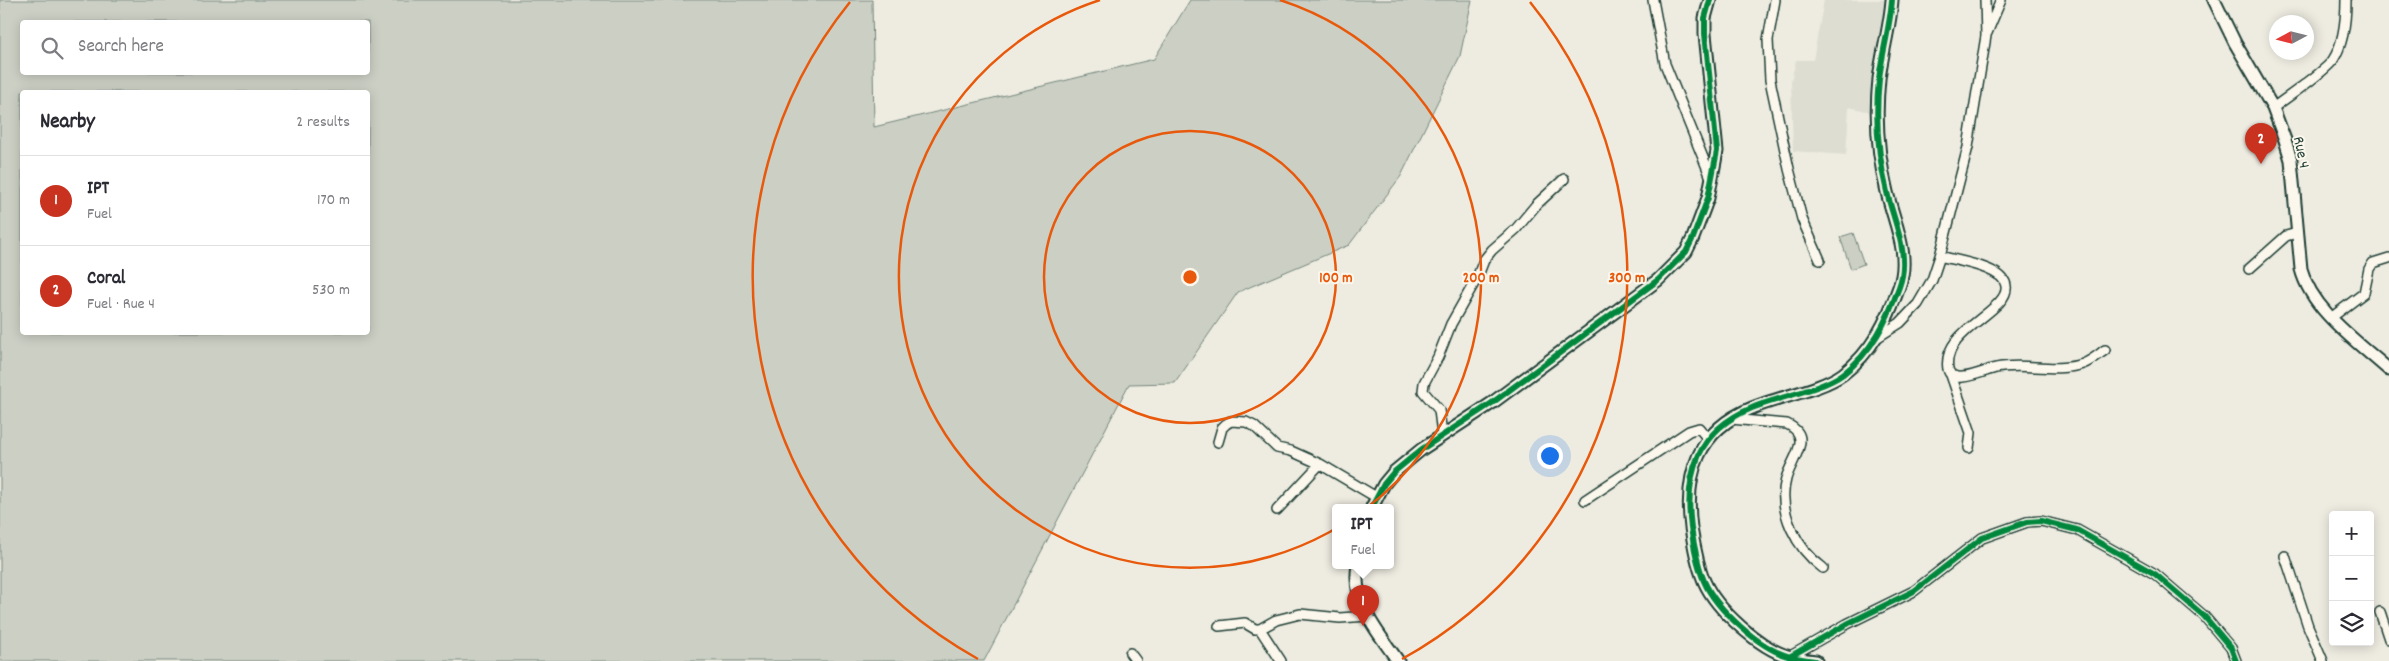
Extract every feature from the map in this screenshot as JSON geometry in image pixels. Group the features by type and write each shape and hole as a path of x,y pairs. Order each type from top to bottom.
{"street":[{"path":"1653,0 1665,64 1712,180"},
{"path":"1218,442 1222,428 1226,424 1231,421 1246,422 1254,426 1271,444 1320,464 1374,502 1394,472 1442,435 1492,403 1664,275 1686,252 1693,238 1712,180 1717,151 1705,34 1705,18 1710,0"},
{"path":"1775,0 1768,40 1770,80 1789,170 1802,219 1820,260"},
{"path":"1878,337 1900,285 1904,266 1901,242 1884,178 1878,136 1880,79 1892,0"},
{"path":"1816,661 1789,657 1766,645 1730,618 1719,606 1705,582 1694,545 1688,499 1694,464 1708,438 1731,419 1751,408 1840,375 1856,363 1878,337 1900,323 1918,304 1932,280 1940,256 1968,147 1986,36 1985,0"},
{"path":"1986,36 2001,0"},
{"name":"Rue 4","path":"2214,0 2235,44 2281,127 2290,160 2303,277 2310,291 2332,317 2389,370"},
{"path":"2272,108 2332,62 2339,50 2345,26 2346,0"},
{"path":"1442,435 1439,410 1423,391 1424,383 1438,358 1451,324 1492,250 1516,229 1536,205 1564,179"},
{"path":"2249,269 2286,236 2298,232"},
{"path":"1940,256 1992,270 2001,276 2006,285 2005,295 1999,302 1955,342 1948,363 1949,372 1952,375 1971,433 1969,448"},
{"path":"2332,317 2364,293 2369,269 2373,262 2389,258"},
{"path":"1952,375 1963,377 2003,367 2044,368 2074,365 2096,358 2105,350"},
{"path":"1731,419 1782,423 1796,430 1800,441 1786,480 1786,507 1798,544 1812,560 1823,568"},
{"path":"1585,500 1689,431 1699,428 1708,438"},
{"path":"1277,510 1320,464"},
{"path":"1789,657 1810,643 1914,591 1982,538 2026,522 2041,521 2078,530 2155,574 2204,616 2231,648 2236,661"},
{"path":"2285,556 2308,626 2323,661"},
{"path":"1358,569 1358,595 1367,616 1398,661"},
{"path":"2380,612 2389,639"},
{"path":"1220,626 1245,623 1255,629 1260,629 1276,620 1300,614 1340,618 1367,616"},
{"path":"1260,629 1281,661"}],"shaded area":[{"path":"0,0 872,0 874,127 1154,59 1190,0 1472,0 1460,56 1401,176 1349,245 1238,292 1175,383 1129,384 984,661 0,661"},
{"path":"1824,0 1886,0 1873,65 1871,112 1849,107 1846,155 1793,151 1791,81 1796,60 1813,60"},
{"path":"1853,233 1864,264 1851,269 1840,237"}],"cycle path":[{"path":"1374,504 1384,484 1394,472 1422,449 1492,403 1658,280 1686,252 1708,198 1717,151 1705,34 1705,18 1710,0"},
{"path":"1816,661 1791,657 1766,646 1741,627 1718,604 1704,581 1698,562 1691,528 1690,489 1693,472 1699,456 1707,441 1719,428 1734,417 1752,408 1823,385 1843,374 1870,346 1884,324 1894,300 1902,275 1902,251 1884,178 1877,122 1879,79 1892,0"},
{"path":"1789,657 1847,624 1914,591 1982,538 2027,522 2041,521 2077,530 2155,574 2204,616 2231,648 2236,661"}],"place":[{"name":"Coral","path":"2261,164"},
{"name":"IPT","path":"1363,626"}]}
